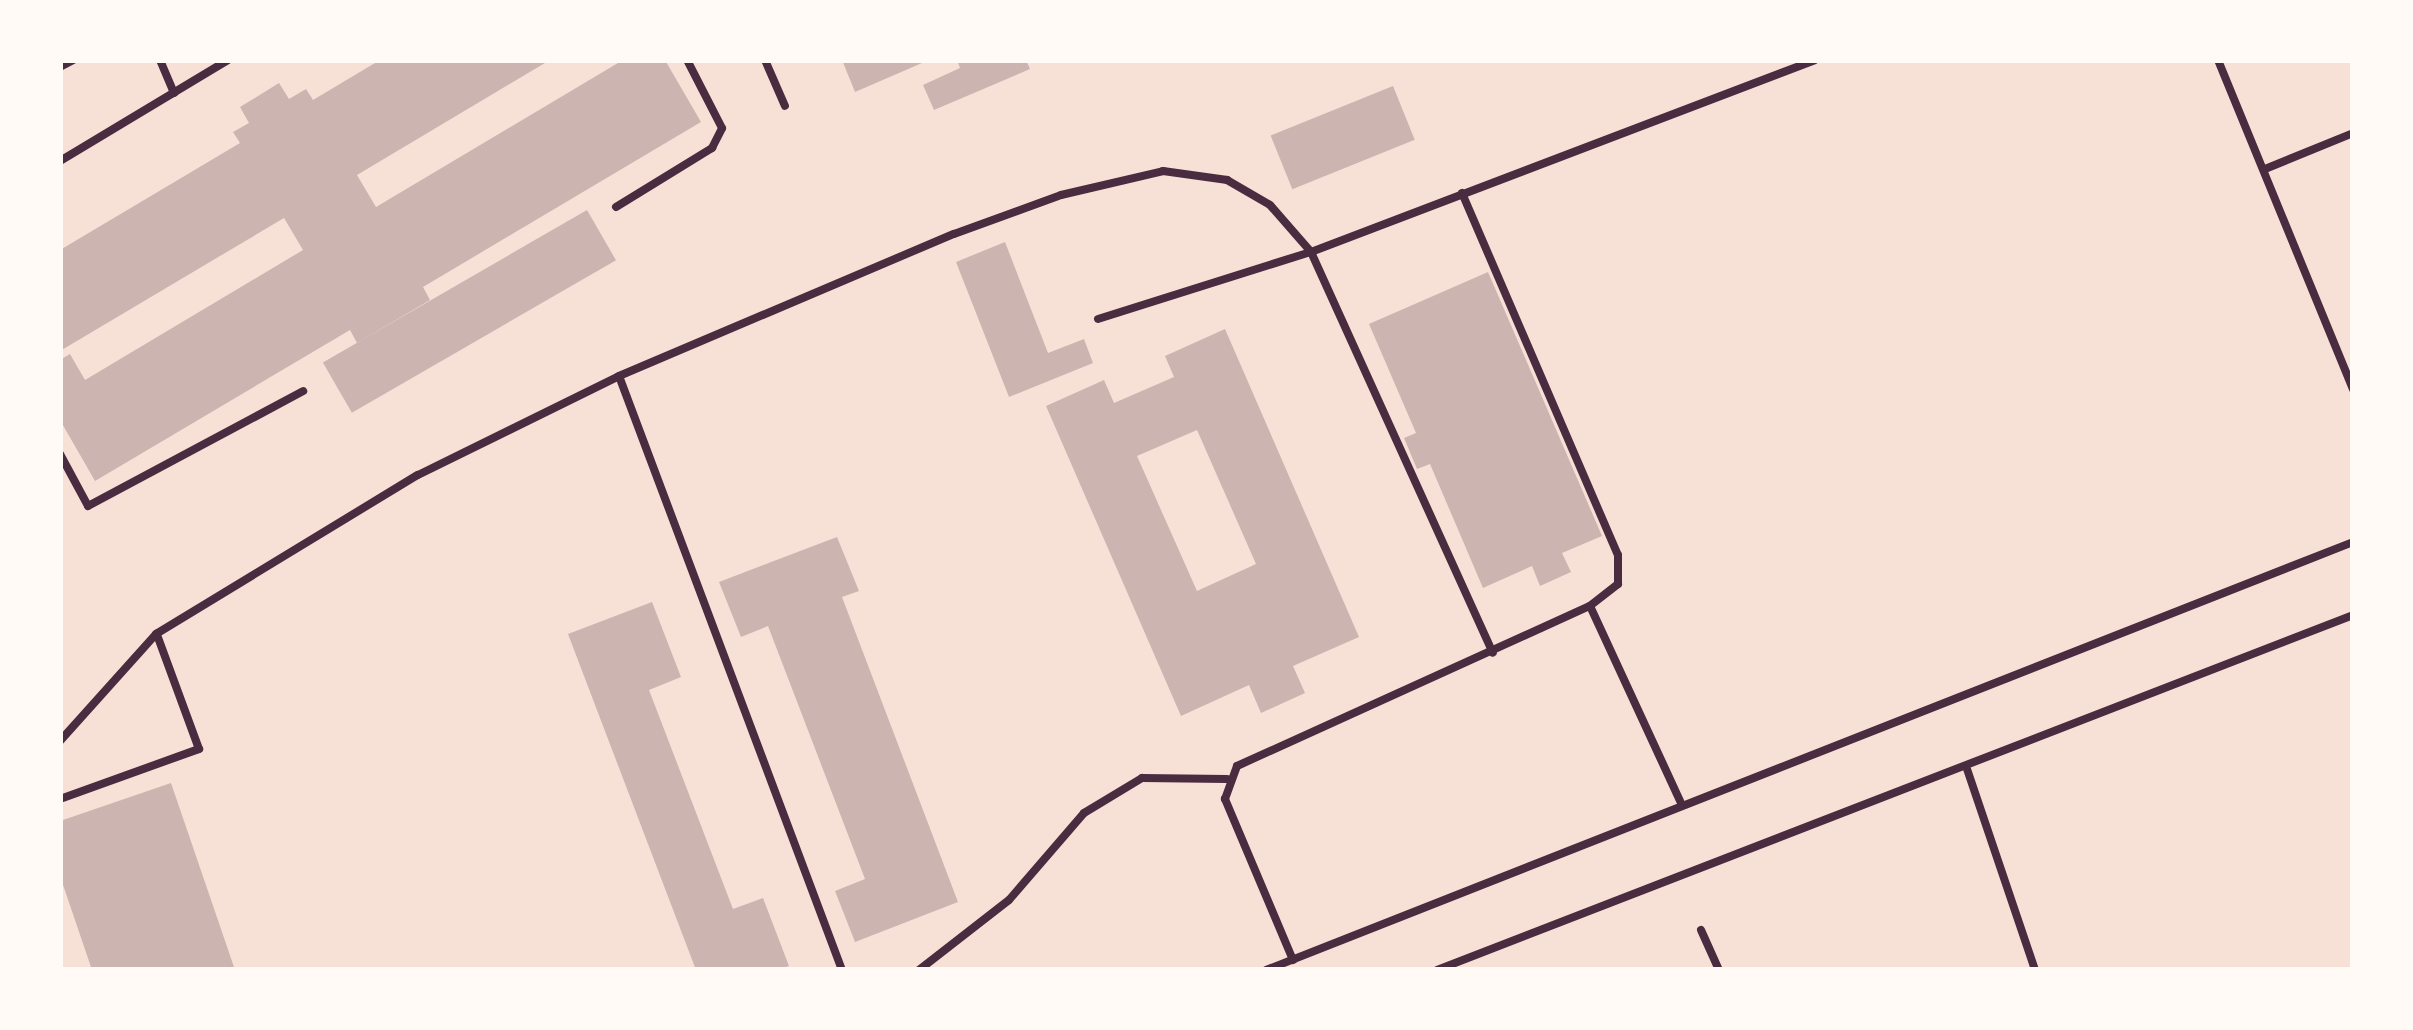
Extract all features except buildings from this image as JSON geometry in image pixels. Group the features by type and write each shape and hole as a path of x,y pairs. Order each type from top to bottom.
{"lane":[{"path":"60,68 73,60"},
{"path":"160,60 174,93"},
{"path":"60,161 228,60"},
{"path":"616,207 712,148 722,128 687,60"},
{"path":"765,60 785,106"},
{"path":"1098,320 1311,253 1815,60"},
{"path":"2218,60 2353,389"},
{"path":"2265,169 2353,133"},
{"path":"60,741 156,634 418,475 619,376 954,234 1061,195 1162,171 1227,180 1270,205 1311,253 1493,653"},
{"path":"1293,960 1225,799 1227,778 1237,766 1493,653 1590,605 1618,584 1618,555 1462,193"},
{"path":"619,376 842,970"},
{"path":"60,454 88,506 303,391"},
{"path":"1266,970 2353,542"},
{"path":"1590,605 1682,805"},
{"path":"1437,970 1967,769 2353,615"},
{"path":"60,800 199,749 156,634"},
{"path":"1967,769 2036,970"},
{"path":"919,970 1009,900 1084,813 1142,778 1227,778"},
{"path":"1701,930 1719,970"},
{"path":"1479,955 1484,970"}]}
